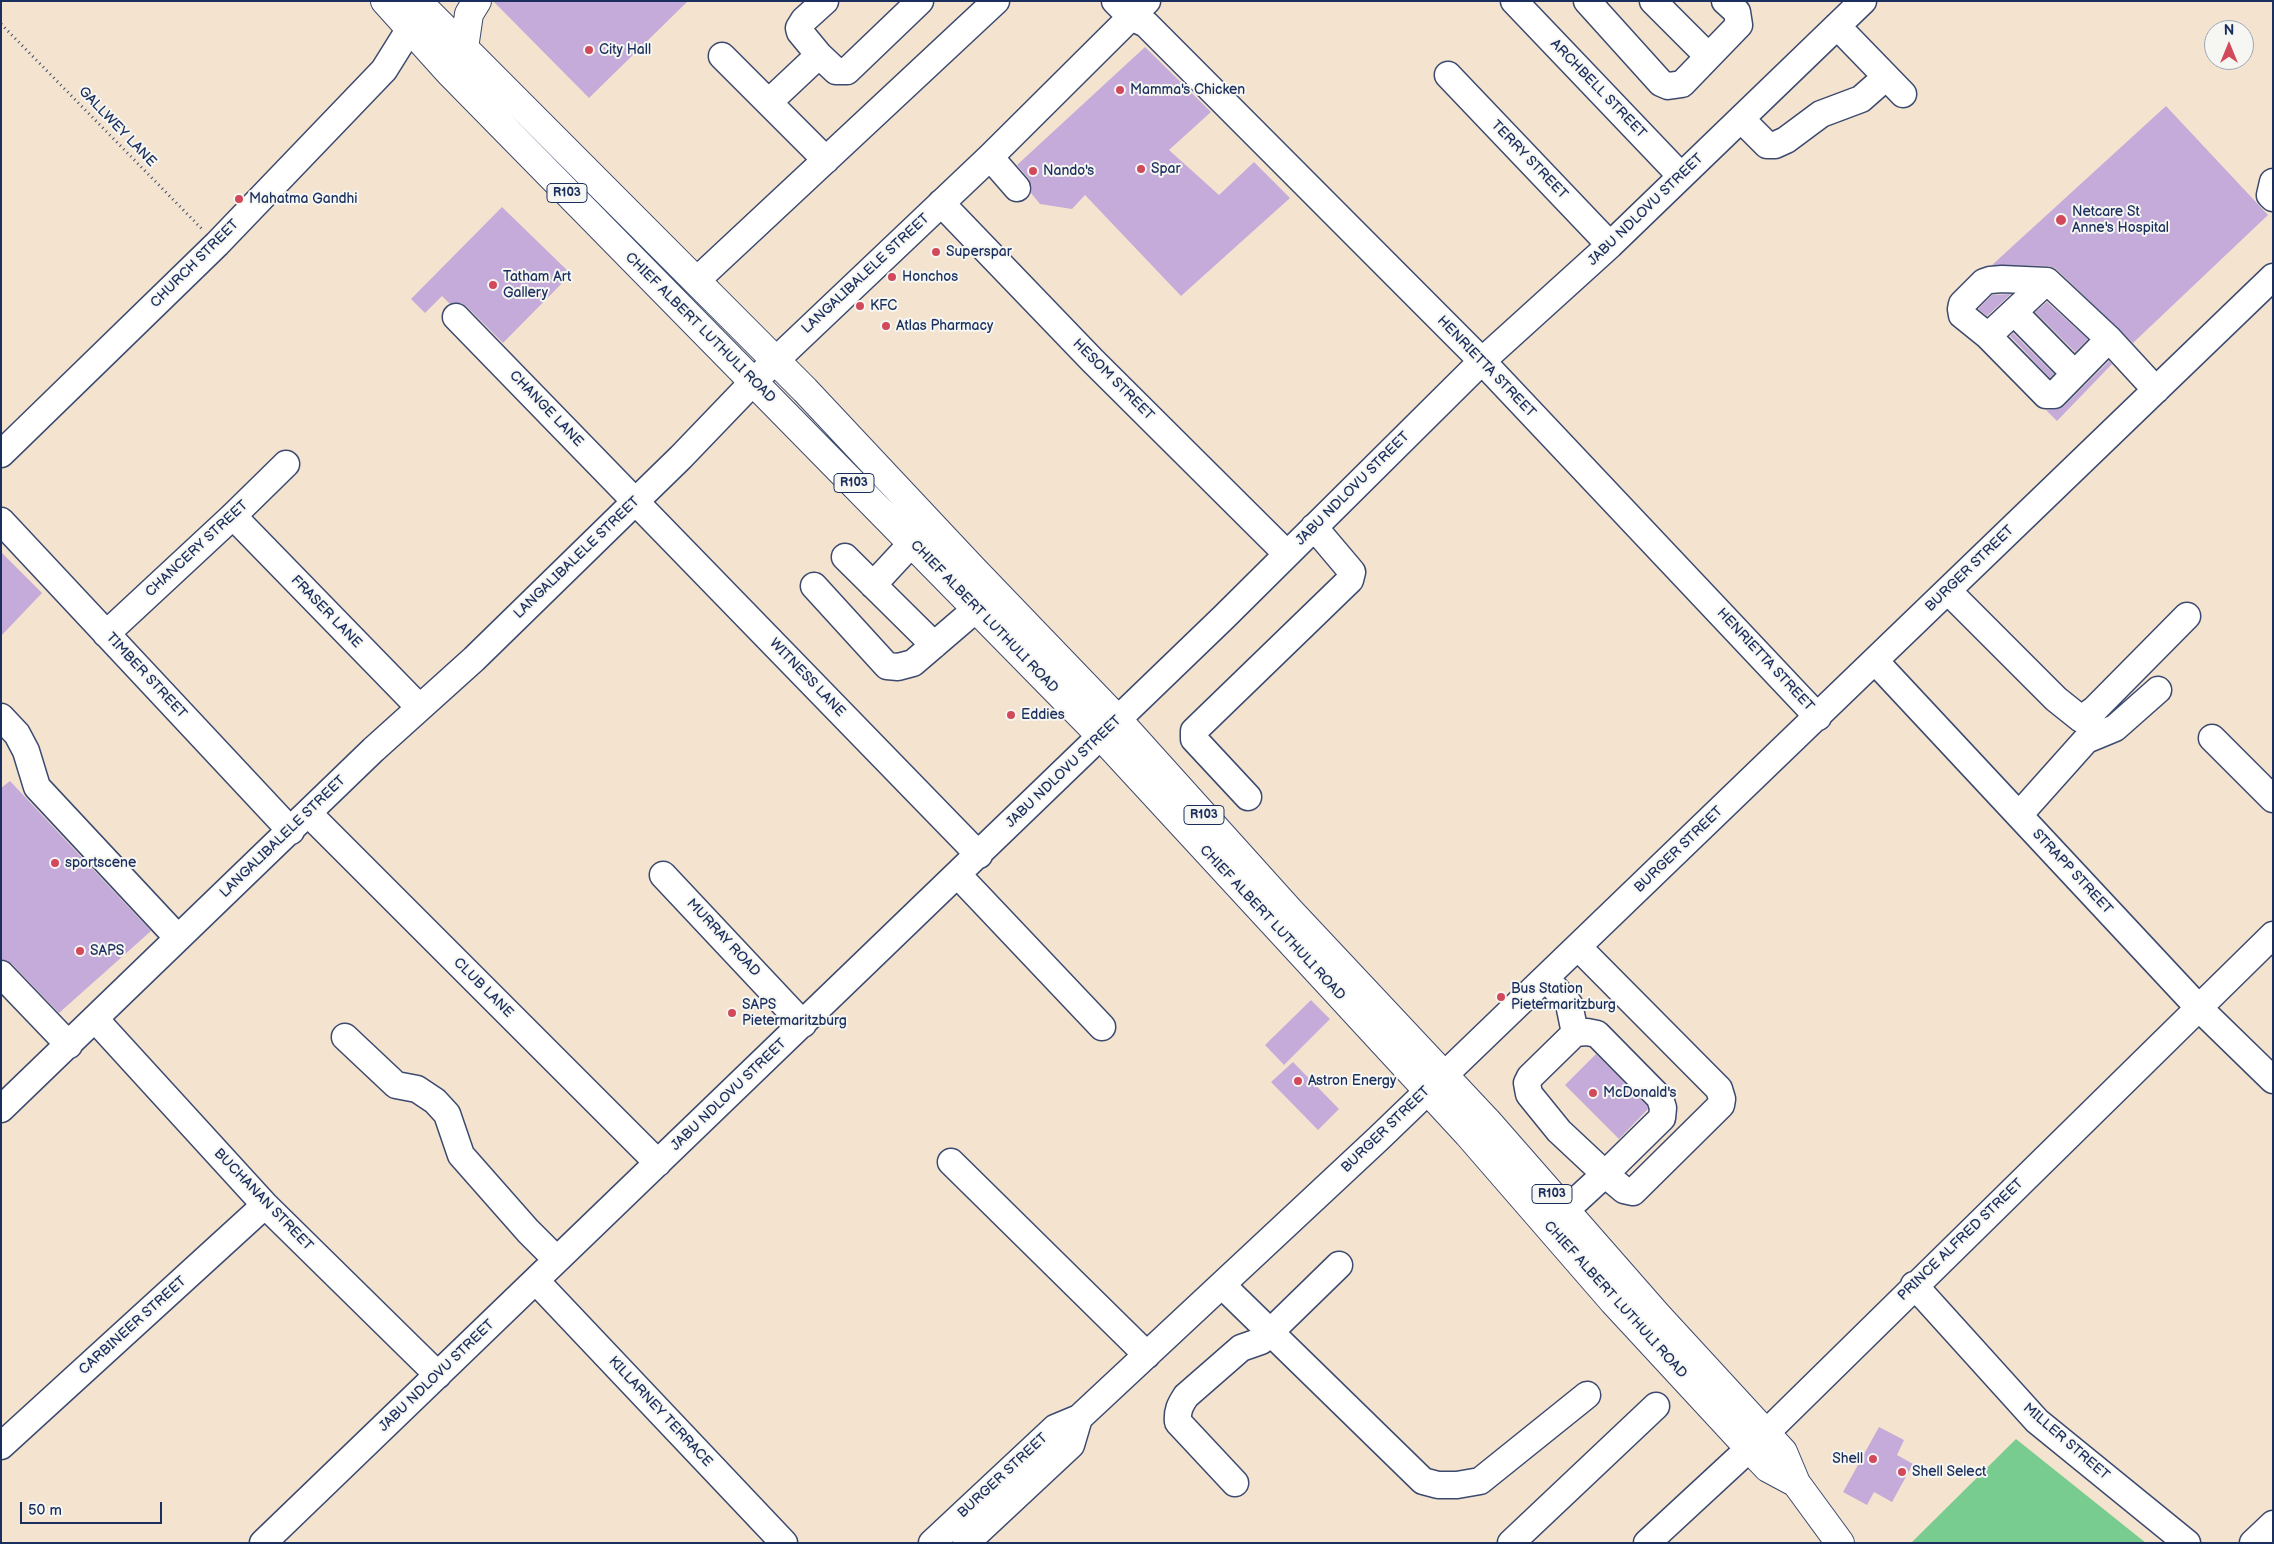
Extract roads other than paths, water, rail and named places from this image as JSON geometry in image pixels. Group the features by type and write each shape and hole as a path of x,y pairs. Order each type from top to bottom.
{"main road":[{"name":"CHIEF ALBERT LUTHULI ROAD","path":"385,1 422,11 464,48 776,360 972,568 1110,728 1296,917 1436,1083 1566,1210 1657,1315 1758,1440"},
{"path":"464,48 469,14 477,1"},
{"name":"CHIEF ALBERT LUTHULI ROAD","path":"422,11 429,50 726,356 754,381 976,609 1110,728"},
{"name":"CHIEF ALBERT LUTHULI ROAD","path":"1436,1083 1468,1134 1613,1300 1758,1440 1783,1452 1796,1483 1840,1543"}],"street":[{"path":"825,1 804,20 799,28 818,55 836,71 846,71 920,1"},
{"path":"696,281 996,1"},
{"name":"ARCHBELL STREET","path":"1514,1 1681,176"},
{"path":"1587,1 1662,83 1668,86 1682,84 1739,25 1737,12 1725,1"},
{"path":"1653,1 1708,56"},
{"name":"JABU NDLOVU STREET","path":"263,1543 1110,728 1482,361 1610,245 1863,1"},
{"name":"LANGALIBALELE STREET","path":"1,1109 419,707 474,659 636,501 754,381 990,157 1136,8"},
{"name":"HENRIETTA STREET","path":"1136,8 1482,361 1818,717"},
{"name":"CHURCH STREET","path":"1,454 216,244 384,70 422,11"},
{"path":"1741,119 1767,145 1775,145 1786,140 1821,114 1895,86 1838,26"},
{"name":"CHURCH STREET","path":"384,70 429,50"},
{"path":"769,102 818,55"},
{"path":"722,56 826,160"},
{"name":"TERRY STREET","path":"1448,75 1610,245"},
{"path":"990,157 1017,188"},
{"path":"2273,182 2270,194 2273,198"},
{"name":"HESOM STREET","path":"941,203 1092,360 1287,554"},
{"name":"BURGER STREET","path":"932,1543 1055,1428 1079,1418 1436,1083 2273,277"},
{"path":"2109,338 2054,395 2046,395 1988,336 1962,315 1960,309 1962,304 1984,282 1990,280 2047,281 2109,338 2156,390"},
{"path":"1988,336 2047,281"},
{"path":"2014,312 2074,373"},
{"name":"CHANGE LANE","path":"456,317 636,501"},
{"name":"CHANCERY STREET","path":"106,634 286,464"},
{"name":"WITNESS LANE","path":"636,501 979,855"},
{"name":"FRASER LANE","path":"233,516 419,707"},
{"name":"TIMBER STREET","path":"1,521 106,634 300,822"},
{"path":"1248,798 1194,739 1194,731 1350,580 1352,572 1314,527"},
{"path":"873,585 912,543"},
{"path":"845,557 934,645"},
{"path":"814,586 887,666 898,668 913,663 976,609"},
{"path":"1948,591 2042,685 2089,726 2116,728 2158,690"},
{"path":"2019,815 2086,740 2095,709 2187,616"},
{"name":"STRAPP STREET","path":"1875,661 2198,1006 2273,1080"},
{"path":"1,717 17,734 26,751 38,787 178,938"},
{"path":"2212,738 2273,799"},
{"name":"CLUB LANE","path":"300,822 658,1163"},
{"name":"MURRAY ROAD","path":"662,875 803,1024"},
{"path":"958,875 1102,1028"},
{"name":"PRINCE ALFRED STREET","path":"1647,1543 1758,1440 2198,1006 2273,935"},
{"path":"1566,1210 1605,1174 1662,1118 1660,1098 1598,1034 1575,1032 1530,1077 1527,1088 1529,1094 1559,1131 1605,1174 1624,1190 1634,1192 1721,1106 1722,1098 1719,1089 1578,947"},
{"path":"1,974 69,1045"},
{"path":"1546,978 1569,1004 1575,1032"},
{"name":"BUCHANAN STREET","path":"95,1019 265,1205 438,1375"},
{"path":"345,1037 396,1086 418,1089 435,1101 447,1114 461,1155 528,1231 556,1259"},
{"path":"951,1162 1147,1355"},
{"name":"CARBINEER STREET","path":"1,1446 265,1205"},
{"path":"1235,1483 1178,1422 1177,1413 1186,1396 1241,1348 1261,1341 1339,1265"},
{"name":"KILLARNEY TERRACE","path":"536,1281 784,1543"},
{"path":"1222,1285 1422,1481 1438,1484 1480,1481 1587,1395"},
{"name":"MILLER STREET","path":"1914,1285 2037,1421 2188,1543"},
{"path":"1511,1543 1656,1406"},
{"name":"BURGER STREET","path":"966,1543 1071,1444 1079,1418"},
{"path":"2253,1543 2273,1524"}],"place":[{"name":"City Hall","path":"589,50"},
{"name":"Mamma's Chicken","path":"1120,90"},
{"name":"Spar","path":"1141,169"},
{"name":"Nando's","path":"1033,171"},
{"name":"Mahatma Gandhi","path":"239,199"},
{"name":"Netcare St Anne's Hospital","path":"2061,220"},
{"name":"Superspar","path":"936,252"},
{"name":"Honchos","path":"892,277"},
{"name":"Tatham Art Gallery","path":"493,285"},
{"name":"KFC","path":"860,306"},
{"name":"Atlas Pharmacy","path":"886,326"},
{"name":"Eddies","path":"1011,715"},
{"name":"sportscene","path":"55,863"},
{"name":"SAPS","path":"80,951"},
{"name":"Bus Station Pietermaritzburg","path":"1501,997"},
{"name":"SAPS Pietermaritzburg","path":"732,1013"},
{"name":"Astron Energy","path":"1298,1081"},
{"name":"McDonald's","path":"1593,1093"},
{"name":"Shell","path":"1873,1459"},
{"name":"Shell Select","path":"1902,1472"}]}
